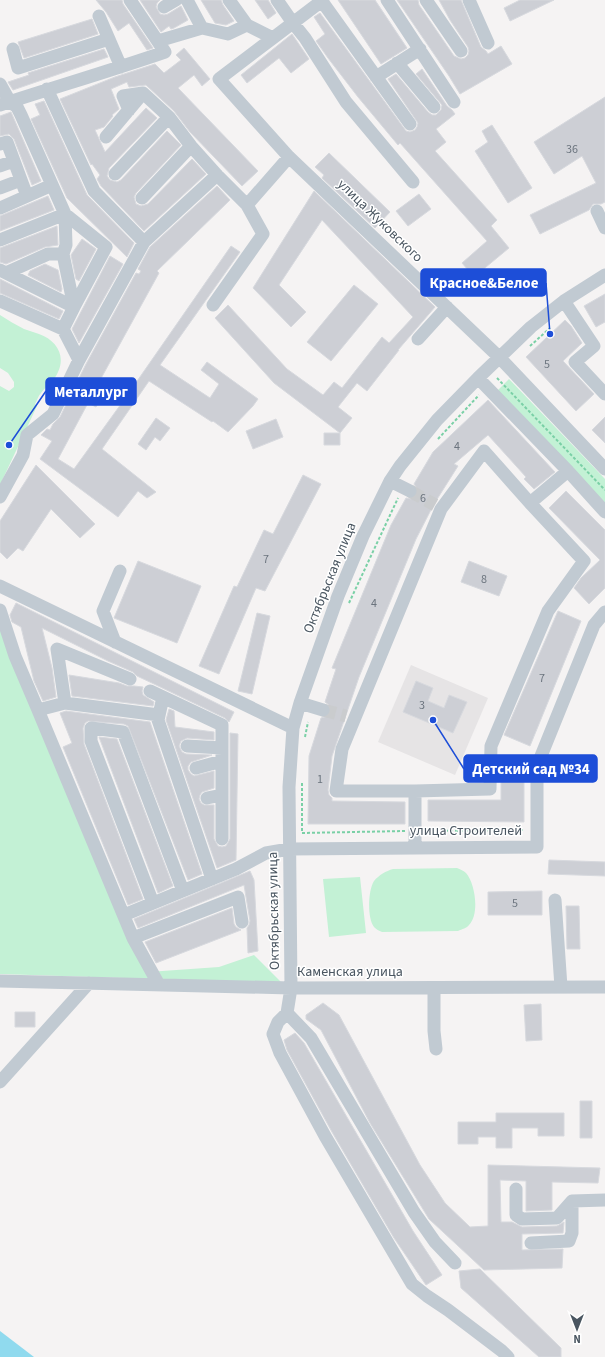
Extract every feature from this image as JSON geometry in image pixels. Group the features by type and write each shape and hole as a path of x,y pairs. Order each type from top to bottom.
{"street":[{"path":"5,103 165,52 130,0"},
{"path":"164,7 176,0"},
{"path":"187,0 202,28"},
{"path":"229,0 246,25 274,38 322,0 410,124"},
{"path":"277,0 305,38 346,102 413,182"},
{"path":"387,0 454,102"},
{"path":"426,0 461,51"},
{"path":"469,0 488,43"},
{"path":"99,16 121,67"},
{"path":"158,41 202,28 228,34 246,25"},
{"name":"улица Жуковского","path":"274,38 219,79 290,157 499,357 605,468"},
{"path":"13,49 18,68 109,39"},
{"path":"376,77 420,49"},
{"path":"397,63 434,107"},
{"path":"0,84 5,103"},
{"path":"47,89 94,191 144,242"},
{"path":"106,137 143,93 169,117 191,146 247,205 263,234 213,305"},
{"path":"5,103 17,107 65,214 66,245 63,254 74,307"},
{"path":"115,174 169,117"},
{"path":"0,144 7,142 28,196"},
{"path":"142,198 191,146"},
{"path":"247,205 290,157"},
{"path":"0,166 14,161"},
{"path":"0,497 23,455 27,435 53,414 79,360 144,242 217,175"},
{"path":"0,188 21,180"},
{"path":"0,208 52,185"},
{"path":"597,211 605,228"},
{"path":"0,240 65,214"},
{"path":"63,330 106,247 65,214"},
{"path":"3,272 48,254 63,254"},
{"path":"3,272 74,307"},
{"name":"Октябрьская улица","path":"287,1014 291,988 289,786 293,728 300,703 338,596 363,536 390,481 400,466 437,420 531,327 564,301 605,275"},
{"path":"0,301 63,330 79,360"},
{"path":"564,301 594,346 575,362 605,394"},
{"path":"418,339 447,307"},
{"path":"478,378 568,471 605,512"},
{"path":"484,451 530,503 584,561 548,611 491,746 490,789 336,791 342,749 350,718 438,507 484,451"},
{"path":"530,503 568,471"},
{"path":"390,481 410,491"},
{"path":"115,642 103,611 120,571"},
{"path":"0,586 293,728"},
{"path":"0,610 15,656 133,938 159,985"},
{"name":"улица Строителей","path":"124,915 236,869 266,853 289,849 537,847 537,766 594,625 605,612"},
{"path":"65,703 56,649 130,679"},
{"path":"150,691 222,725 222,839"},
{"path":"163,697 158,720 212,879"},
{"path":"38,710 65,703 159,716"},
{"path":"300,703 323,710"},
{"path":"153,903 91,741 91,728 123,732 183,891"},
{"path":"187,746 222,748"},
{"path":"196,768 222,761"},
{"path":"415,848 416,791"},
{"path":"207,798 222,795"},
{"path":"133,938 238,897 242,922"},
{"path":"555,900 561,987"},
{"name":"Каменская улица","path":"0,981 291,988 605,987"},
{"path":"0,1082 89,983"},
{"path":"434,988 434,1031 436,1049"},
{"path":"456,1263 435,1242 414,1212 311,1038 287,1014 278,1022 273,1034 280,1052 325,1136 412,1284 508,1357"},
{"path":"516,1189 516,1215 522,1219 557,1218 572,1200"},
{"path":"572,1200 605,1200"},
{"path":"531,1243 569,1242 572,1233 572,1200"}],"path":[{"path":"526,349 554,325"},
{"path":"497,378 605,490"}],"shaded area":[{"path":"411,665 488,698 455,775 378,742"}],"green space":[{"path":"0,315 24,329 39,334 50,340 58,349 61,360 57,375 38,397 35,404 37,406 0,485 0,386 9,391 14,387 14,382 8,373 0,368"},
{"path":"509,379 605,479 605,503 497,391"},
{"path":"0,622 148,972 219,967 254,955 282,983 0,974"},
{"path":"457,868 466,873 474,891 474,914 467,927 458,931 382,932 374,927 369,911 370,891 374,881 380,875 393,869"},
{"path":"360,877 366,933 329,937 323,879"}],"water":[{"path":"0,1331 34,1357 0,1357"}],"building":[{"path":"96,0 122,0 123,4 153,48 147,50 129,23 118,31 106,12"},
{"path":"140,0 160,0 156,7 160,14 164,15 181,6 188,20 171,29 169,26 161,32"},
{"path":"201,0 221,0 234,21 226,25 215,23"},
{"path":"255,0 268,0 276,13 268,19"},
{"path":"338,0 375,0 407,48 381,64"},
{"path":"397,0 418,0 419,5 454,56 461,59 468,55 468,47 439,0 461,0 481,47 488,54 501,46 512,64 460,94"},
{"path":"520,0 554,0 510,21 504,8"},
{"path":"320,13 406,131 410,132 415,130 418,123 388,79 396,74 428,112 432,115 436,115 441,110 442,105 416,74 422,69 447,106 455,114 436,129 446,142 435,151 497,220 491,226 509,248 474,277 462,263 487,241 400,143 398,145 328,58 316,41 325,34 314,17"},
{"path":"92,19 98,34 24,58 18,42"},
{"path":"292,34 309,59 291,73 279,58 247,83 241,75"},
{"path":"184,48 210,79 202,86 194,75 178,88 258,171 242,186 190,132 174,111 146,85 129,87 127,82 111,89 119,109 112,115 113,116 104,127 95,130 105,152 146,108 157,118 109,168 107,176 110,180 117,182 121,180 167,131 181,145 136,193 134,197 136,204 141,206 148,204 192,159 206,174 144,231 101,186 97,179 100,175 92,164 91,165 60,99 115,77 155,64 164,73 181,60 176,55"},
{"path":"104,49 108,57 13,90 8,82 29,75 28,73"},
{"path":"605,97 605,202 601,204 593,204 589,210 540,234 530,215 596,183 582,156 554,174 534,142"},
{"path":"44,101 87,195 134,243 127,257 67,198 31,119 40,115 35,104"},
{"path":"11,112 41,181 32,185 14,139 9,134 0,136 0,116"},
{"path":"492,125 532,188 508,203 475,151 488,142 482,131"},
{"path":"329,153 390,212 375,228 322,178 324,175 315,167"},
{"path":"217,186 230,200 157,271 159,273 99,382 126,397 231,246 240,252 160,365 210,398 219,384 201,370 207,362 258,399 228,432 149,381 102,449 156,492 147,498 138,491 118,517 40,459 52,441 41,435 47,429 50,430 53,424 60,417 86,364 136,273 139,274 141,271 138,269 150,247","holes":["103,394 121,404 74,469 58,459 88,403 96,407"]},
{"path":"314,191 435,307 398,350 367,391 357,383 338,407 352,418 340,433 274,383 215,318 228,305 287,369 323,395 334,382 342,388 382,337 389,343 413,317 322,220 279,285 306,312 291,327 253,288"},
{"path":"419,194 431,209 408,226 396,211"},
{"path":"48,196 54,210 0,231 0,216"},
{"path":"57,226 58,245 45,247 6,264 0,262 0,248"},
{"path":"82,239 96,249 79,281 76,279 71,255"},
{"path":"110,256 123,264 79,343 72,329"},
{"path":"45,264 58,270 62,289 61,292 28,275 30,271"},
{"path":"0,279 63,311 59,319 0,293"},
{"path":"354,285 378,304 331,361 307,342"},
{"path":"605,294 605,322 596,327 584,306"},
{"path":"565,320 571,326 582,343 563,361 594,394 576,411 526,357"},
{"path":"488,400 555,472 534,489 524,479 526,477 488,435 454,464 458,466 434,504 416,539 359,677 332,756 328,790 332,801 405,802 405,824 308,824 309,756 321,718 328,716 331,712 329,705 325,702 336,669 332,668 391,525 406,498 411,499 417,495 418,490 414,484 433,452"},
{"path":"605,417 605,443 592,430"},
{"path":"156,418 170,428 160,441 155,437 146,450 138,444"},
{"path":"276,419 283,437 253,449 246,431"},
{"path":"324,433 340,433 340,445 324,445"},
{"path":"36,465 95,524 80,538 51,509 23,551 18,548 7,559 0,552 0,521"},
{"path":"303,475 321,484 265,591 256,588 219,674 199,666 234,586 237,587 264,530 273,534"},
{"path":"566,491 605,530 605,588 589,604 574,588 581,578 600,560 549,508"},
{"path":"138,561 201,586 177,643 114,618"},
{"path":"469,561 507,576 499,596 461,582"},
{"path":"16,603 234,712 229,722 225,718 42,628 52,668 56,697 43,701 34,681 21,627 12,622 10,615"},
{"path":"558,611 581,621 530,746 504,735"},
{"path":"257,613 270,616 252,694 238,691"},
{"path":"69,675 119,683 127,686 143,687 143,695 154,702 153,706 72,696"},
{"path":"416,681 433,688 428,701 444,708 449,695 467,702 453,733 403,712"},
{"path":"169,709 174,711 175,727 214,732 214,740 187,738 181,741 179,746 182,752 186,754 212,755 191,762 188,766 188,770 194,776 214,771 214,788 202,792 199,799 204,805 214,805 214,839 218,846 222,847 226,846 230,839 230,733 238,734 236,860 217,868 166,720"},
{"path":"66,711 150,722 202,874 188,880 128,726 124,724 88,721 85,723 83,728 84,744 143,899 128,905 63,747 72,743 60,713"},
{"path":"99,737 117,739 173,886 158,893"},
{"path":"501,763 524,763 524,822 428,821 428,800 501,800"},
{"path":"549,860 605,862 605,876 548,874"},
{"path":"250,871 254,880 258,951 248,953 247,928 250,921 244,885 138,928 134,919"},
{"path":"542,891 542,915 488,915 488,892"},
{"path":"566,906 579,906 580,949 567,949"},
{"path":"232,908 234,924 241,930 156,963 145,942"},
{"path":"323,1003 339,1015 420,1165 445,1203 470,1227 488,1226 488,1165 600,1168 598,1183 552,1182 552,1210 526,1211 526,1181 500,1180 501,1222 512,1222 522,1227 557,1226 564,1222 563,1233 522,1234 522,1250 563,1249 562,1268 484,1270 429,1219 370,1123 321,1030 306,1019 306,1015"},
{"path":"541,1004 542,1040 526,1041 524,1005"},
{"path":"15,1012 35,1012 35,1027 15,1027"},
{"path":"295,1033 304,1043 413,1231 442,1275 426,1285 394,1238 332,1132 287,1050 284,1040"},
{"path":"580,1101 592,1101 592,1138 580,1138"},
{"path":"496,1113 564,1113 564,1136 538,1136 538,1128 512,1128 512,1148 496,1148 496,1137 478,1137 478,1144 458,1144 458,1122 496,1122"},
{"path":"480,1269 561,1348 561,1357 539,1357 461,1288 459,1271"}],"tunnel":[{"path":"410,491 435,505"},
{"path":"323,710 346,716"}],"place":[{"name":"Красное&Белое","path":"550,334"},
{"name":"Металлург","path":"9,445"},
{"name":"Детский сад №34","path":"433,720"}]}
